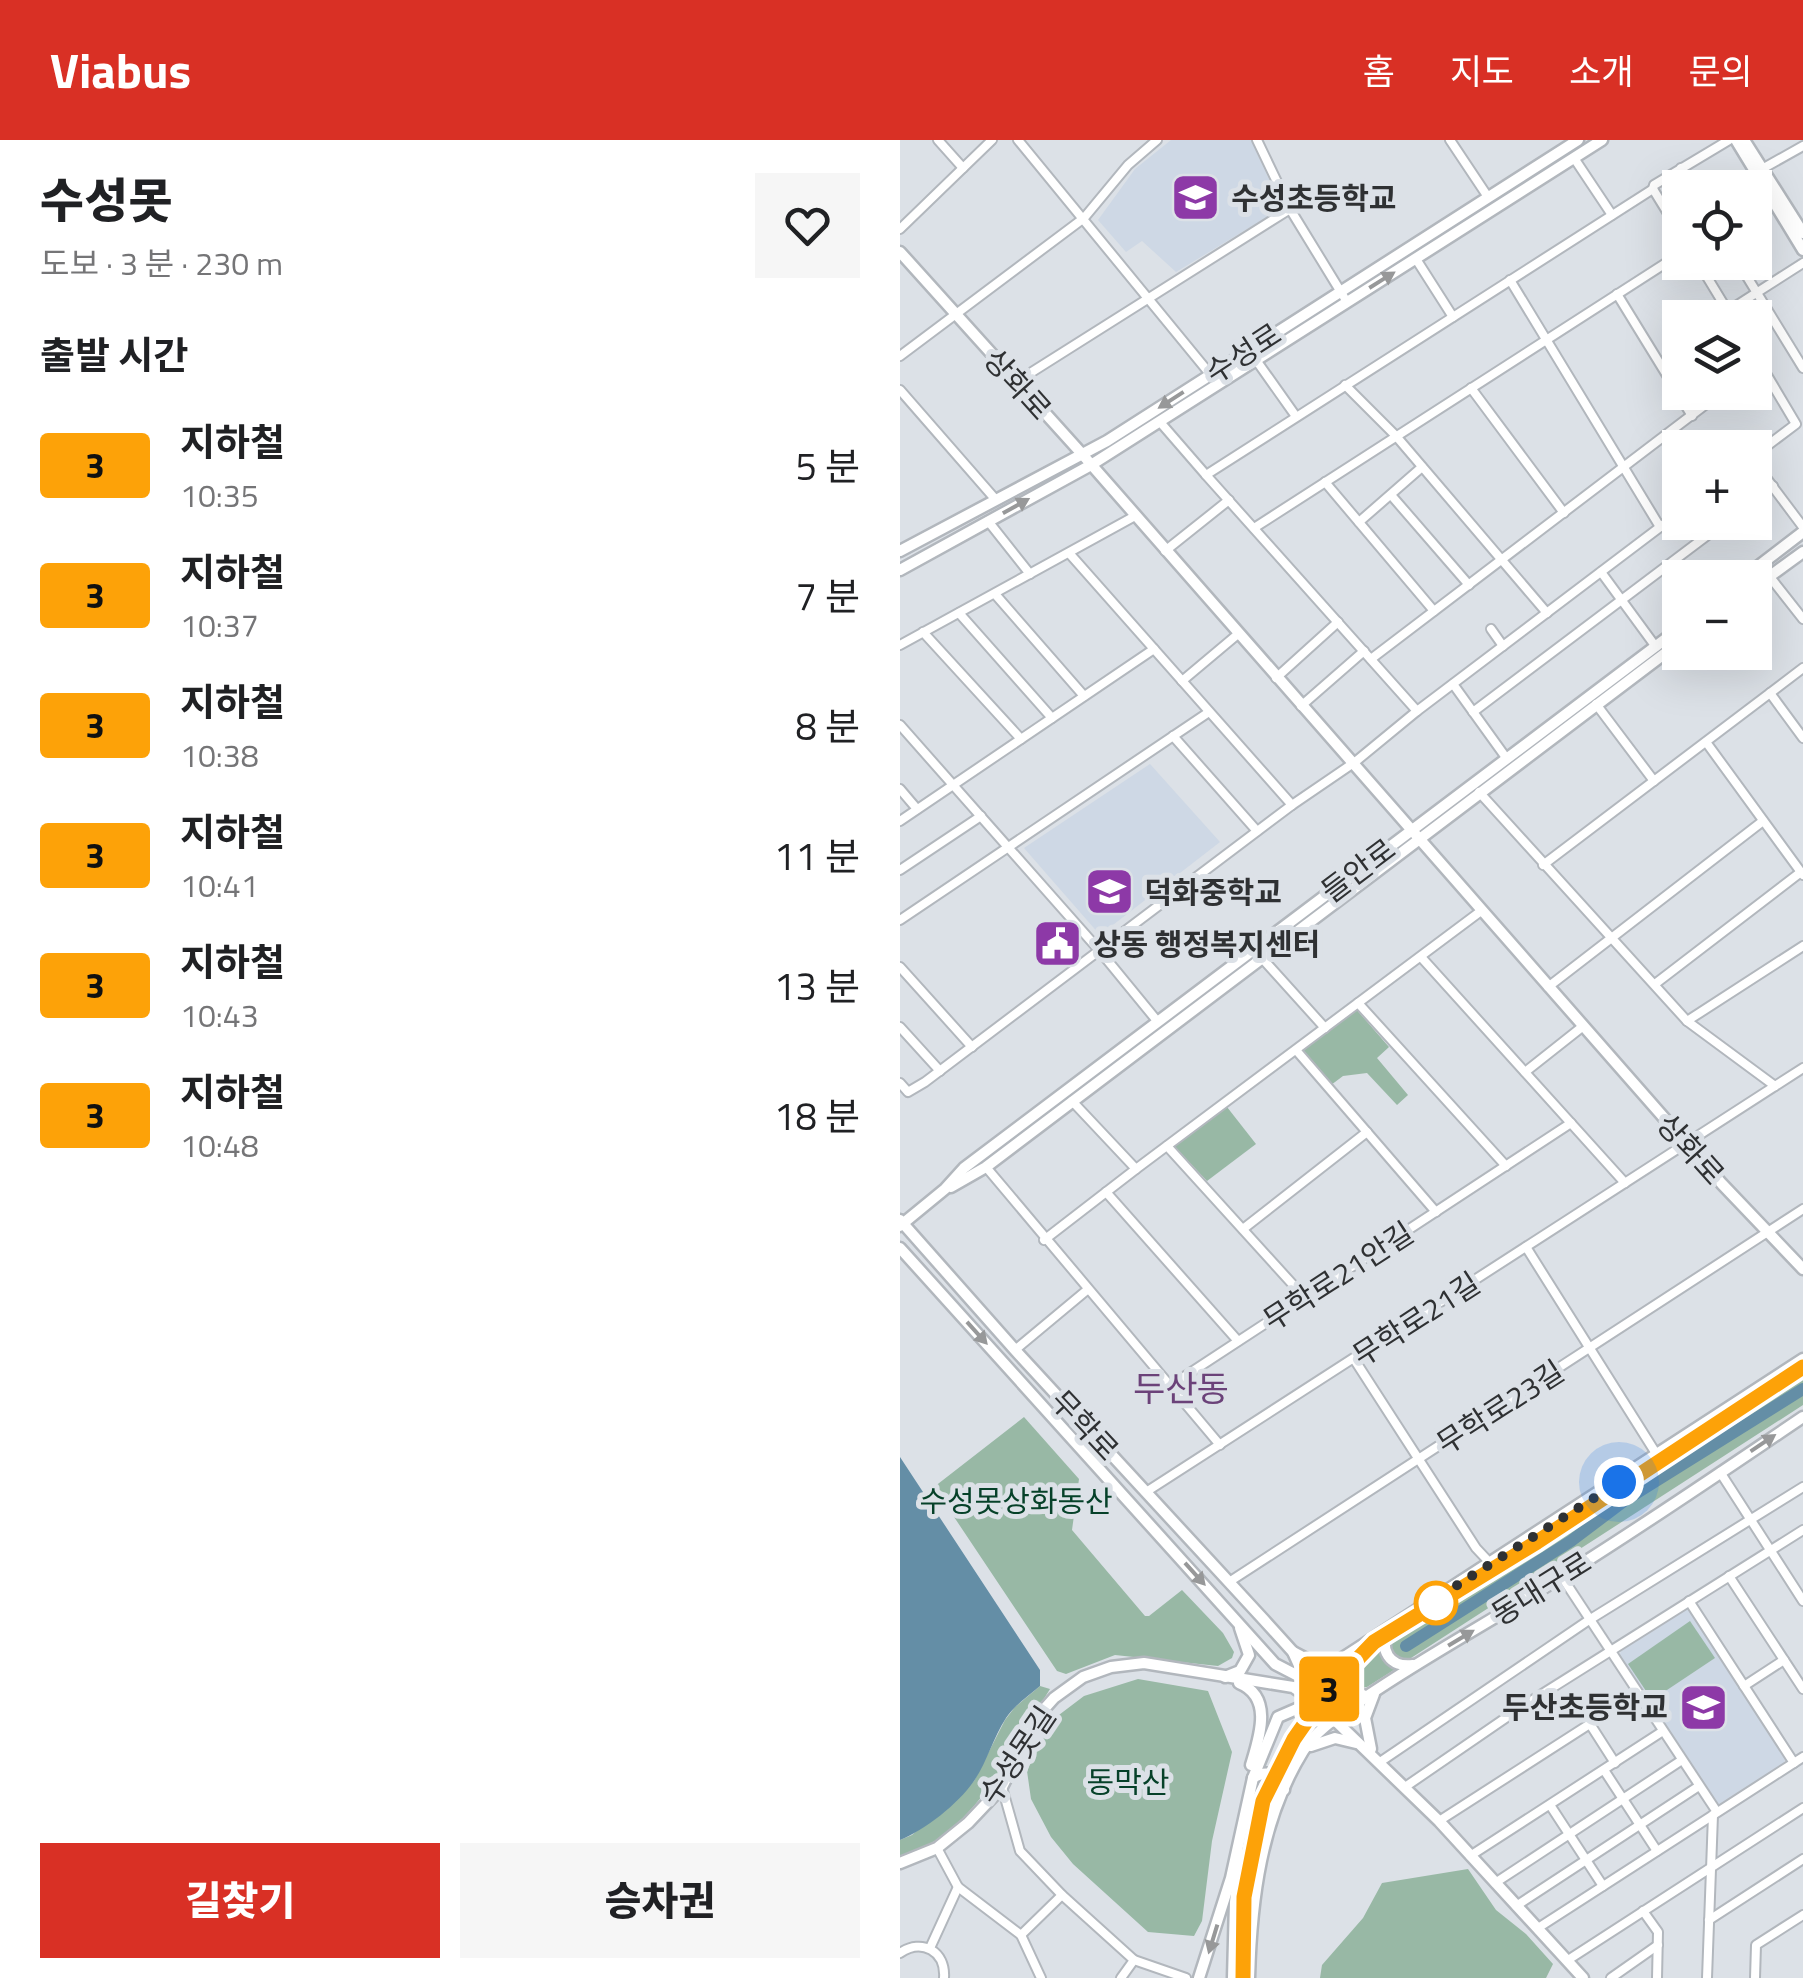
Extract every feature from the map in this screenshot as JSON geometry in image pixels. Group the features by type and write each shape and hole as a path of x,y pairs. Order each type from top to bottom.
{"main road":[{"name":"수성로","path":"900,552 1082,454 1578,140"},
{"name":"수성로","path":"900,570 1160,422 1602,140"},
{"path":"1736,140 1799,219 1803,233"},
{"path":"1736,140 1803,250"},
{"name":"상화로","path":"900,252 1091,464 1480,912 1803,1269"},
{"path":"1765,560 1803,529"},
{"path":"1772,575 1803,552"},
{"name":"들안로","path":"945,1189 986,1168 1261,957 1507,758 1662,642"},
{"name":"들안로","path":"901,1223 945,1189 964,1168 1158,1022 1662,655"},
{"name":"무학로","path":"901,1223 1292,1652 1315,1701 1439,1821 1583,1978"},
{"name":"무학로","path":"900,1248 1275,1664 1303,1679"},
{"name":"동대구로","path":"1290,1777 1315,1701 1335,1664 1803,1359"},
{"name":"동대구로","path":"1290,1777 1302,1752 1333,1719 1562,1577 1803,1417"},
{"path":"1224,1677 1240,1670 1249,1655 1236,1619"},
{"path":"1389,1628 1384,1643 1391,1660 1402,1666 1418,1663"},
{"path":"1292,1652 1316,1664 1335,1664"},
{"name":"수성못길","path":"900,1863 937,1848 968,1823 1002,1787 1037,1717 1054,1698 1083,1678 1111,1668 1144,1663 1294,1687 1315,1701"},
{"path":"1224,1677 1249,1687 1260,1705 1262,1729 1246,1805"},
{"path":"1372,1754 1365,1718 1378,1689"},
{"path":"1199,1978 1231,1878 1253,1778 1278,1717 1315,1701 1357,1698 1378,1689"},
{"path":"1302,1752 1317,1742 1335,1738 1372,1754"},
{"path":"1253,1778 1273,1774 1284,1791"},
{"path":"1250,1978 1251,1912 1258,1868 1290,1777"},
{"path":"1233,1978 1240,1861 1273,1820"}],"street":[{"path":"938,140 963,168"},
{"path":"900,230 992,140"},
{"path":"1018,140 1210,374"},
{"path":"900,356 1084,218 1128,165 1157,140"},
{"path":"1257,140 1290,209 1348,302"},
{"path":"1450,140 1488,197"},
{"path":"1206,475 1654,185 1736,140"},
{"path":"1762,169 1803,146"},
{"path":"1574,158 1612,215"},
{"path":"1653,189 1662,204"},
{"path":"1016,382 1290,209"},
{"path":"1416,259 1453,317"},
{"path":"1747,300 1803,263"},
{"path":"1254,528 1662,266"},
{"path":"900,1083 908,1092 940,1071 1660,527 1510,280"},
{"path":"1748,280 1803,368"},
{"path":"1618,294 1692,416"},
{"path":"1256,360 1296,414"},
{"path":"1772,384 1800,424 1772,446"},
{"path":"1346,385 1396,436 1547,613"},
{"path":"1471,388 1564,513"},
{"path":"900,390 996,500"},
{"path":"1371,660 1700,410"},
{"path":"1160,422 1417,711"},
{"path":"1359,522 1422,467"},
{"path":"1325,482 1434,612"},
{"path":"1772,486 1803,529"},
{"path":"1391,495 1468,586"},
{"path":"1166,551 1229,500"},
{"path":"900,644 1135,516"},
{"path":"988,522 1030,574"},
{"path":"1473,712 1702,540"},
{"path":"1068,553 1292,805"},
{"path":"1601,572 1656,646"},
{"path":"1772,579 1803,619"},
{"path":"995,594 1084,696"},
{"path":"959,614 1052,718"},
{"path":"1276,678 1338,622"},
{"path":"1491,630 1503,646"},
{"path":"922,632 1020,739"},
{"path":"1182,681 1238,634"},
{"path":"900,820 1154,650"},
{"path":"1300,706 1364,651"},
{"path":"1543,865 1803,668"},
{"path":"1453,684 1507,758"},
{"path":"1770,693 1803,738"},
{"path":"1596,704 1654,781"},
{"path":"900,920 1209,712"},
{"path":"900,725 1158,1022"},
{"path":"1173,736 1257,831"},
{"path":"1654,984 1801,869 1706,742"},
{"path":"900,789 917,809"},
{"path":"1479,792 1687,1020 1775,1086"},
{"path":"900,870 981,816"},
{"path":"1548,987 1763,821"},
{"path":"1044,1240 1480,912"},
{"path":"1687,1020 1803,946"},
{"path":"1420,956 1625,1183"},
{"path":"1261,957 1325,1028"},
{"path":"900,967 972,1047"},
{"path":"1358,1003 1506,1166"},
{"path":"1525,1072 1582,1026"},
{"path":"900,1028 940,1071"},
{"path":"1296,1050 1436,1212"},
{"name":"무학로21길","path":"1146,1492 1803,1068"},
{"path":"1072,1101 1136,1170"},
{"name":"무학로21안길","path":"1170,1386 1571,1124"},
{"path":"1242,1229 1367,1132"},
{"path":"1167,1146 1305,1298"},
{"path":"986,1168 1220,1445"},
{"path":"1106,1192 1238,1341"},
{"name":"무학로23길","path":"1230,1582 1803,1208"},
{"path":"1526,1247 1657,1456"},
{"path":"1014,1350 1087,1290"},
{"path":"1354,1359 1476,1548 1491,1564"},
{"path":"1720,1472 1803,1601"},
{"path":"1372,1754 1803,1487"},
{"path":"1405,1787 1803,1530"},
{"path":"1729,1576 1803,1689"},
{"path":"1562,1577 1715,1814 1707,1978"},
{"path":"1689,1601 1794,1763"},
{"path":"1744,1686 1784,1660"},
{"path":"1439,1821 1638,1693"},
{"path":"1590,1724 1615,1763"},
{"path":"1470,1856 1663,1731"},
{"path":"1538,1928 1803,1756"},
{"path":"1494,1883 1682,1760"},
{"path":"1604,1770 1657,1851"},
{"path":"1516,1906 1699,1786"},
{"path":"1002,1787 1020,1851 1134,1960 1186,1978"},
{"path":"1550,1805 1603,1886"},
{"path":"1568,1960 1803,1808"},
{"path":"937,1848 958,1887 1021,1935 1040,1978"},
{"path":"1709,1920 1803,1859"},
{"path":"930,1948 958,1887"},
{"path":"1021,1935 1062,1894"},
{"path":"1643,1911 1658,1932 1657,1978"},
{"path":"1754,1978 1756,1945 1803,1915"},
{"path":"1611,1978 1658,1945"},
{"path":"900,1953 912,1946 930,1948 942,1961 944,1978"},
{"path":"1122,1978 1134,1960"}],"shaded area":[{"name":"수성초등학교","path":"1171,140 1251,140 1282,208 1176,272 1142,241 1126,252 1098,220 1135,169"},
{"name":"덕화중학교","path":"1150,764 1220,842 1100,935 1024,848"},
{"name":"두산초등학교","path":"1684,1607 1690,1608 1786,1756 1784,1764 1719,1805 1619,1657 1621,1651"}],"green space":[{"path":"1356,1009 1389,1047 1377,1058 1408,1095 1397,1105 1367,1073 1343,1076 1331,1085 1300,1050"},
{"path":"1227,1107 1256,1144 1207,1181 1174,1146"},
{"path":"1803,1371 1803,1405 1411,1658 1402,1661 1389,1653 1393,1632"},
{"name":"수성못상화동산","path":"1024,1417 1079,1479 1072,1530 1145,1616 1182,1590 1223,1633 1234,1652 1232,1658 1218,1666 1115,1655 1066,1674 1057,1671 934,1487"},
{"path":"1690,1621 1715,1658 1652,1700 1628,1664"},
{"path":"1378,1648 1389,1664 1397,1668 1359,1688 1348,1671"},
{"name":"동막산","path":"1138,1679 1208,1691 1232,1752 1212,1841 1202,1921 1194,1936 1148,1932 1073,1864 1051,1837 1031,1799 1027,1771 1051,1721 1084,1696"},
{"path":"1040,1686 1050,1689 970,1811 926,1846 900,1857 900,1840 912,1835 974,1781 1005,1720"},
{"path":"1468,1869 1496,1910 1526,1934 1553,1964 1546,1978 1320,1978 1322,1965 1363,1918 1382,1883"}],"water":[{"path":"900,1457 1040,1670 1040,1686 1006,1718 967,1790 930,1823 900,1840"}],"waterway":[{"path":"1406,1646 1571,1541 1624,1501 1803,1389"}],"railway":[{"path":"1243,1978 1244,1897 1263,1801 1294,1739 1347,1670 1375,1642 1537,1542 1803,1367"}],"metro line":[{"name":"3","path":"1243,1978 1244,1897 1250,1851 1263,1801 1294,1739 1347,1670 1374,1642 1537,1542 1803,1367"}],"place":[{"name":"수성초등학교","path":"1196,198"},
{"name":"덕화중학교","path":"1109,892"},
{"name":"상동 행정복지센터","path":"1058,944"},
{"name":"두산초등학교","path":"1703,1707"}],"district":[{"name":"두산동","path":"1181,1388"}],"route":[{"path":"1436,1603 1423,1607 1619,1482"}]}
